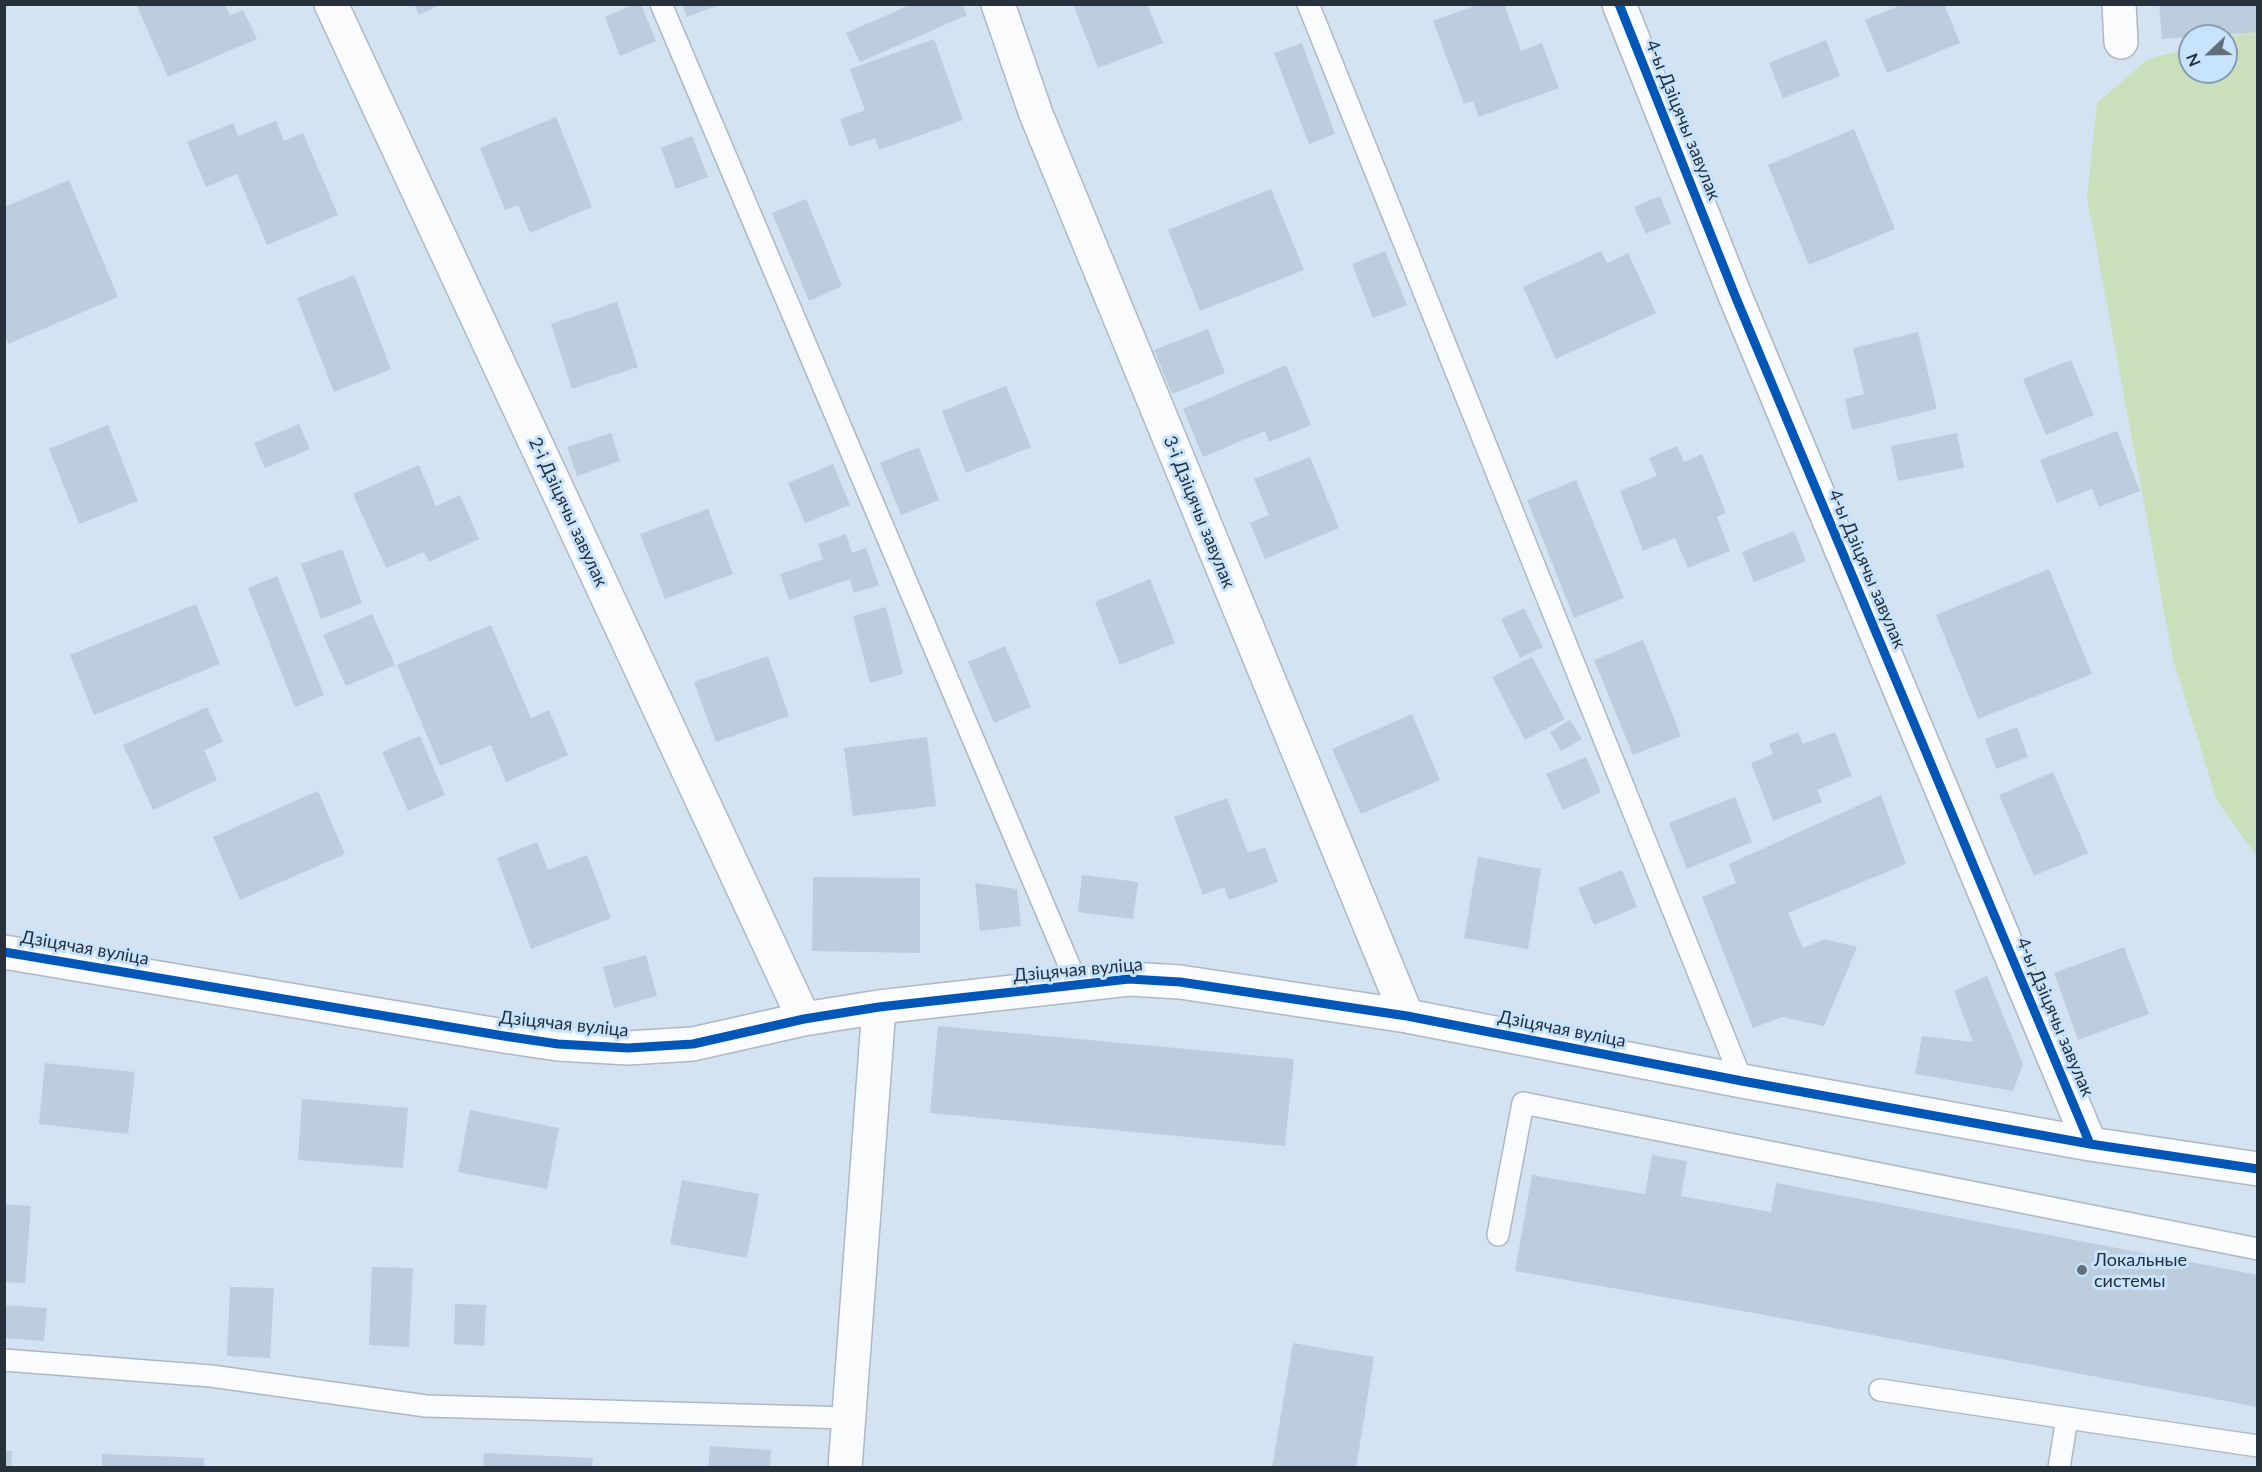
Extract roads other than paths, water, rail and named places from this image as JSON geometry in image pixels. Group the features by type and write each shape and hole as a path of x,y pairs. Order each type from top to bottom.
{"street":[{"name":"2-і Дзіцячы завулак","path":"331,4 804,1019"},
{"name":"3-і Дзіцячы завулак","path":"998,4 1036,114 1407,1016"},
{"name":"4-ы Дзіцячы завулак","path":"1619,4 1736,298 2090,1144"},
{"path":"2119,4 2121,42"},
{"name":"Дзіцячая вуліца","path":"4,952 558,1044 628,1048 693,1044 804,1019 879,1006 1129,979 1180,982 1407,1016 1742,1081 2090,1144 2258,1169"},
{"path":"844,1467 879,1006"}],"lane":[{"path":"661,4 1078,986"},
{"path":"1308,4 1742,1081"},
{"path":"1498,1235 1523,1103 2258,1249"},
{"path":"4,1360 211,1376 426,1406 848,1418"},
{"path":"1880,1390 2258,1446"},
{"path":"2059,1467 2067,1418"}],"place":[{"name":"Локальные системы","path":"2082,1270"}]}
